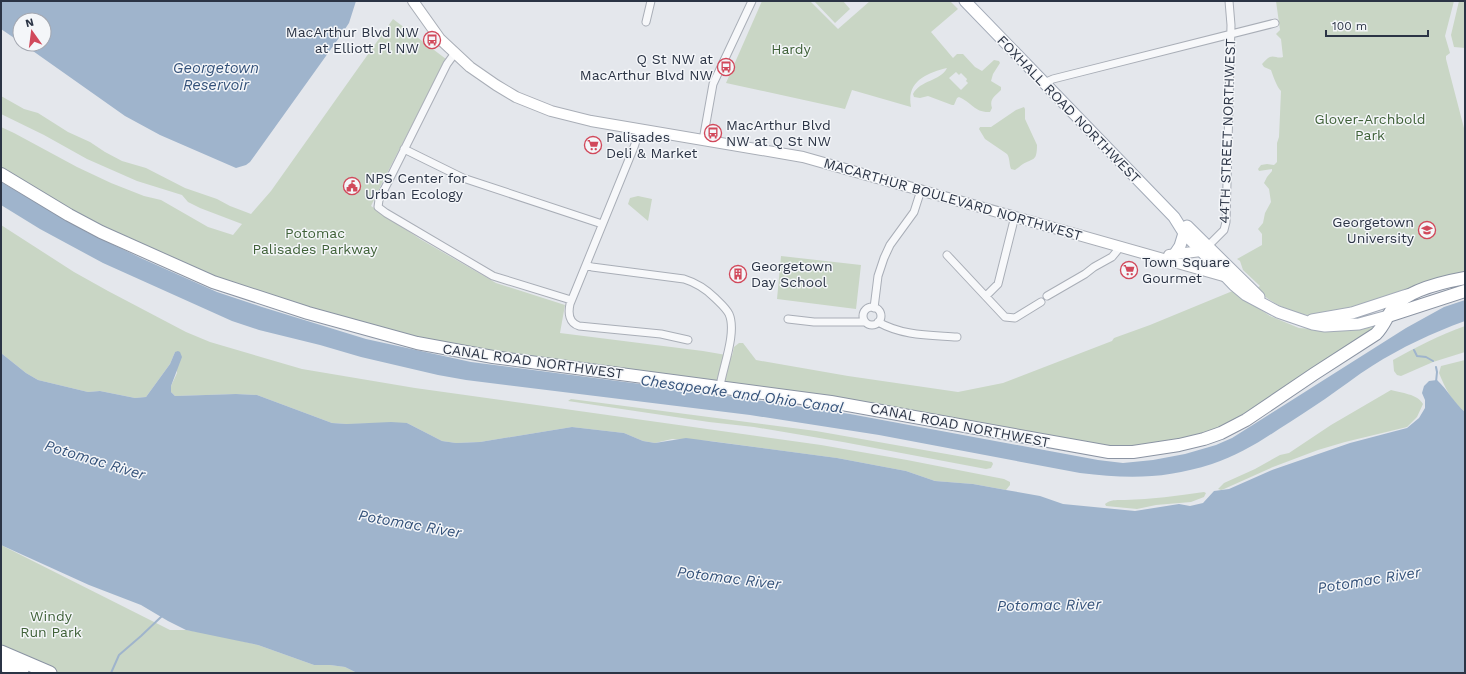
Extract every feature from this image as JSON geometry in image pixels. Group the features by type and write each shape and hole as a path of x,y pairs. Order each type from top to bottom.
{"highway":[{"name":"CANAL ROAD NORTHWEST","path":"1,174 69,214 134,247 213,282 308,313 411,341 478,355 720,386 871,408 1103,452 1133,452 1204,440 1236,425 1376,334 1396,304 1412,293 1449,281 1465,278"},
{"path":"1388,316 1465,291"},
{"path":"1,652 25,669"},
{"path":"1,664 50,673"}],"main road":[{"name":"MACARTHUR BOULEVARD NORTHWEST","path":"413,1 436,34 454,53 496,85 516,97 537,106 576,118 803,157 1227,277"},
{"name":"FOXHALL ROAD NORTHWEST","path":"965,1 1174,218 1184,233 1204,248 1266,305"},
{"name":"FOXHALL ROAD NORTHWEST","path":"1174,218 1190,228 1227,277 1241,291 1284,314 1320,326 1359,324 1388,316"},
{"path":"1174,255 1180,246 1184,233"},
{"name":"MACARTHUR BOULEVARD NORTHWEST","path":"1153,256 1174,255 1204,248"},
{"name":"FOXHALL ROAD NORTHWEST","path":"1301,320 1328,318 1352,313 1412,293"}],"street":[{"path":"646,22 651,1"},
{"path":"702,140 713,84 752,1"},
{"name":"44TH STREET NORTHWEST","path":"1204,248 1224,230 1226,222 1231,35 1229,1"},
{"path":"1044,84 1053,79 1275,23"},
{"path":"454,53 404,149 378,202 378,207 489,274 571,300"},
{"path":"640,129 571,300 569,310 570,318 574,324 579,326 661,334 688,340"},
{"path":"404,149 463,178 602,224"},
{"path":"874,308 877,283 884,258 890,245 914,212 921,190"},
{"path":"986,296 998,284 1015,216"},
{"path":"1047,296 1112,257 1121,246"},
{"path":"947,255 1005,317 1015,318 1042,302"},
{"path":"586,265 684,279 698,284 709,292 727,310 731,324 731,335 720,386"},
{"path":"788,319 814,322 865,322 871,325 878,322 880,317 879,312 874,308 867,309 864,312 863,317 865,322"},
{"path":"878,322 902,332 956,337"}],"green space":[{"name":"Hardy","path":"762,1 810,1 838,29 870,1 950,1 958,9 931,32 953,58 957,54 963,54 975,67 982,71 994,60 999,61 1000,63 993,74 991,81 1001,87 1001,90 991,102 992,108 990,112 981,111 959,97 954,105 952,105 928,96 920,98 914,97 913,94 916,89 940,76 947,68 926,76 915,85 910,98 911,107 852,90 845,109 726,83","holes":["956,72 959,75 961,73 967,79 966,81 968,83 961,90 949,78"]},
{"path":"814,1 843,1 850,9 835,23"},
{"name":"Glover-Archbold Park","path":"1276,1 1454,1 1445,36 1450,53 1446,56 1446,59 1465,132 1465,276 1375,303 1319,316 1290,311 1268,299 1255,289 1260,286 1243,270 1240,261 1237,259 1262,245 1262,234 1258,229 1263,223 1265,213 1271,202 1269,189 1264,183 1272,169 1259,171 1258,169 1261,165 1274,165 1277,162 1281,91 1271,70 1264,67 1262,64 1273,56 1279,58 1283,57 1281,39 1276,34 1280,30"},
{"path":"1459,1 1464,1 1465,3 1465,48 1454,47 1451,35"},
{"name":"Potomac Palisades Parkway","path":"393,19 446,59 371,206 420,239 496,283 565,305 560,333 732,356 734,347 739,343 743,343 756,360 848,376 958,392 1003,383 1112,341 1114,338 1235,290 1270,316 1299,328 1338,331 1373,327 1371,333 1222,429 1189,439 1117,449 486,353 432,342 300,306 225,281 165,256 82,216 1,168 1,127 111,183 144,196 161,200 208,227 233,235 242,224 200,208 188,202 182,195 137,181 87,159 44,135 1,114 1,96 24,109 38,113 68,132 90,142 122,161 146,168 185,188 217,199 251,214 271,191"},
{"path":"1024,107 1025,119 1037,145 1037,150 1034,159 1015,170 1011,169 1007,154 985,139 979,129 980,127 991,127 1016,110"},
{"path":"638,196 652,199 648,221 628,204 630,198"},
{"path":"1,225 74,272 186,332 210,342 302,369 415,388 821,445 1004,479 1010,482 1010,485 1006,490 973,484 935,481 906,471 837,458 710,441 672,439 655,443 643,441 624,433 572,427 480,442 456,443 442,441 407,423 332,423 257,395 236,394 175,396 171,392 171,386 177,373 175,352 170,364 146,397 135,398 100,391 88,392 38,380 26,373 1,353"},
{"path":"781,256 861,265 856,309 777,299"},
{"path":"1465,326 1465,352 1433,362 1401,376 1397,375 1394,371 1393,360 1446,333"},
{"path":"1465,360 1465,412 1456,404 1449,394 1439,373 1441,366"},
{"path":"1391,390 1413,396 1423,404 1417,417 1407,427 1318,450 1273,467 1224,489 1218,489 1224,483 1255,469 1280,455 1289,453 1331,425"},
{"path":"571,399 816,431 992,462 993,464 991,468 986,469 754,427 709,422 568,401"},
{"path":"1206,493 1204,497 1191,502 1156,505 1137,509 1106,506 1105,504 1109,501 1115,500 1135,500"},
{"name":"Windy Run Park","path":"1,545 170,630 186,630 213,634 258,645 314,665 345,667 357,673 1,673"}],"water":[{"name":"Georgetown Reservoir","path":"1,1 356,1 349,23 250,162 236,168 160,135 125,116 34,52 52,52 52,12 12,12 12,37 1,29"},
{"path":"1,182 87,232 217,292 366,339 471,362 702,392 850,414 1098,460 1123,463 1153,460 1185,454 1216,445 1232,438 1406,328 1444,307 1465,300 1465,321 1417,341 1383,359 1271,434 1247,449 1230,457 1212,464 1178,473 1131,477 1098,475 1080,473 879,435 750,415 466,380 361,357 259,330 232,321 103,263 40,229 1,205"},
{"name":"Potomac River","path":"178,351 182,357 171,386 171,392 175,396 236,394 257,395 332,423 407,423 442,441 456,443 480,442 572,427 624,433 643,441 655,443 686,438 837,458 906,471 935,481 973,484 1040,496 1063,504 1135,511 1179,504 1190,506 1203,503 1214,491 1229,489 1272,470 1350,443 1407,428 1419,418 1425,408 1425,400 1422,393 1424,386 1429,381 1437,380 1465,412 1465,673 357,673 345,667 314,665 258,645 186,630 141,605 89,585 1,545 1,353 26,373 38,380 88,392 100,391 135,398 146,397 170,364 175,352"}],"waterway":[{"path":"1414,350 1417,356 1426,357 1433,361"},
{"path":"1436,367 1436,382"},
{"path":"111,673 119,655 162,616"}],"place":[{"name":"MacArthur Blvd NW at Elliott Pl NW","path":"432,40"},
{"name":"Q St NW at MacArthur Blvd NW","path":"726,67"},
{"name":"MacArthur Blvd NW at Q St NW","path":"713,133"},
{"name":"Palisades Deli & Market","path":"593,145"},
{"name":"NPS Center for Urban Ecology","path":"352,186"},
{"name":"Georgetown University","path":"1427,230"},
{"name":"Town Square Gourmet","path":"1129,270"},
{"name":"Georgetown Day School","path":"738,274"}],"water label":[{"name":"Chesapeake and Ohio Canal","path":"742,394"}]}
